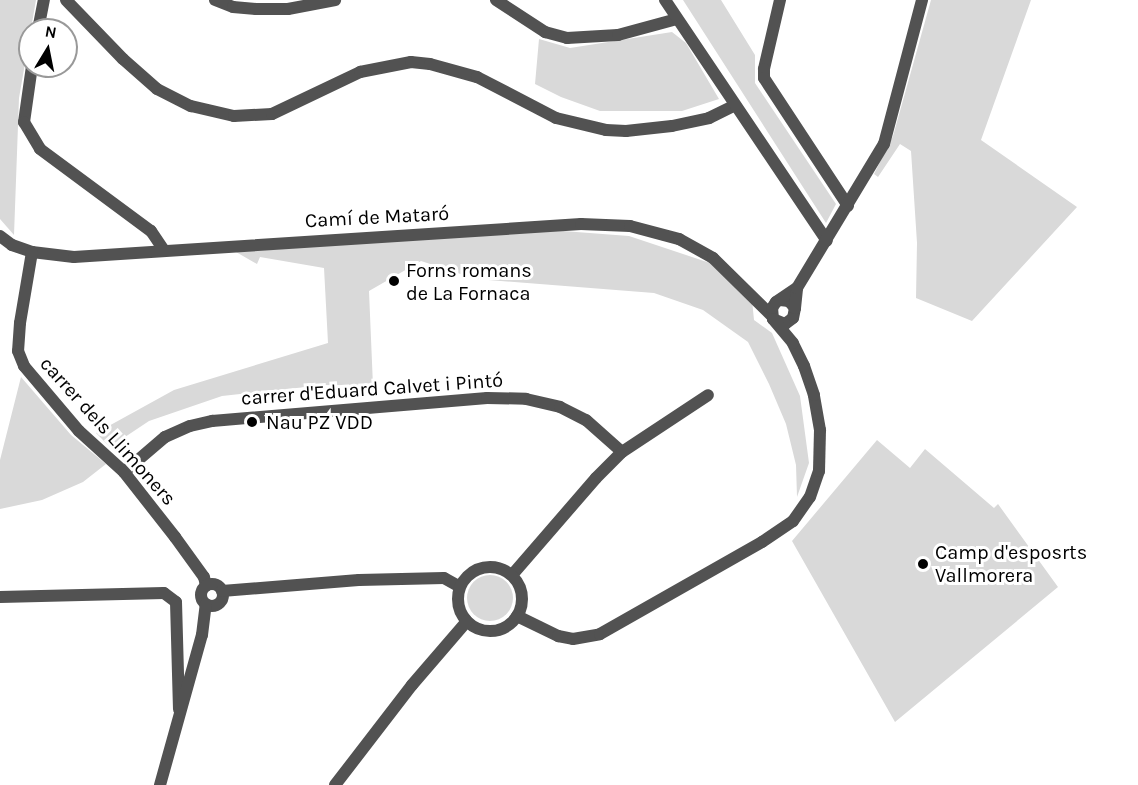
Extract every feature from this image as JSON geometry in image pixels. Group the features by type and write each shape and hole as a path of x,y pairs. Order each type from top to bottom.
{"street":[{"path":"40,18 44,0"},
{"path":"66,0 123,60 157,89 191,106 234,116 272,114 360,72 411,62 430,64 477,76 556,118 606,130 626,131 672,126 708,118 734,106"},
{"path":"215,0 233,7 256,9 288,9 334,0"},
{"path":"496,0 545,32 567,38 618,35 677,19"},
{"path":"665,0 734,106 827,241"},
{"path":"780,0 764,69 764,78 848,206"},
{"path":"794,313 785,324 773,317 772,308 797,288 884,144 922,0"},
{"path":"30,78 24,122 40,149 151,231 163,249"},
{"name":"Camí de Mataró","path":"0,236 12,246 32,252 74,257 163,249 580,224 630,226 679,239 713,258 773,317 793,343"},
{"name":"carrer dels Llimoners","path":"32,252 20,322 18,351 22,360 79,431 124,472 176,537 204,577 206,586"},
{"name":"Camí de Mataró","path":"743,286 778,301"},
{"path":"517,616 558,636 573,639 600,634 762,543 793,521 810,497 819,471 820,430 814,395 793,343 797,288"},
{"path":"778,301 789,301 794,313"},
{"path":"512,575 596,478 622,452 708,395"},
{"name":"carrer d'Eduard Calvet i Pintó","path":"124,472 165,437 190,426 212,421 487,398 526,399 560,407 586,420 622,452"},
{"path":"483,567 495,567 512,575 522,594 517,616 504,628 493,631 476,628 467,621 459,605 460,587 466,577 483,567"},
{"path":"160,785 179,709 202,634 206,604 201,596 206,586 213,584 222,591 359,580 444,578 460,587"},
{"path":"206,604 213,606 219,603 222,591"},
{"path":"0,597 164,593 176,602 179,709"},
{"path":"335,785 412,685 467,621"}],"shaded area":[{"path":"0,0 36,0 33,18 18,18 18,78 22,78 19,98 14,235 0,219"},
{"path":"683,0 721,0 755,55 755,83 836,204 826,223"},
{"path":"931,0 1031,0 981,140 1077,207 972,321 916,298 917,243 911,151 900,144 878,177 874,174 893,136"},
{"path":"672,32 686,43 719,99 682,111 600,111 561,97 535,84 539,39 570,48"},
{"path":"550,230 629,236 710,263 752,300 754,320 772,333 800,396 809,463 797,497 796,465 786,424 748,342 703,310 654,293 476,279 421,261 369,291 373,386 325,385 222,396 149,421 110,447 96,433 174,390 328,343 324,268 260,257 257,264 236,252"},
{"path":"21,377 71,435 106,464 83,482 42,500 0,509 0,460"},
{"name":"Camp d'esposrts Vallmorera","path":"877,440 910,468 925,449 994,508 998,504 1058,587 895,722 792,541"},
{"path":"490,575 506,582 513,598 506,614 490,621 474,614 467,598 474,582"}],"place":[{"name":"Forns romans de La Fornaca","path":"394,281"},
{"name":"Nau PZ VDD","path":"252,422"},
{"name":"Camp d'esposrts Vallmorera","path":"923,564"}]}
